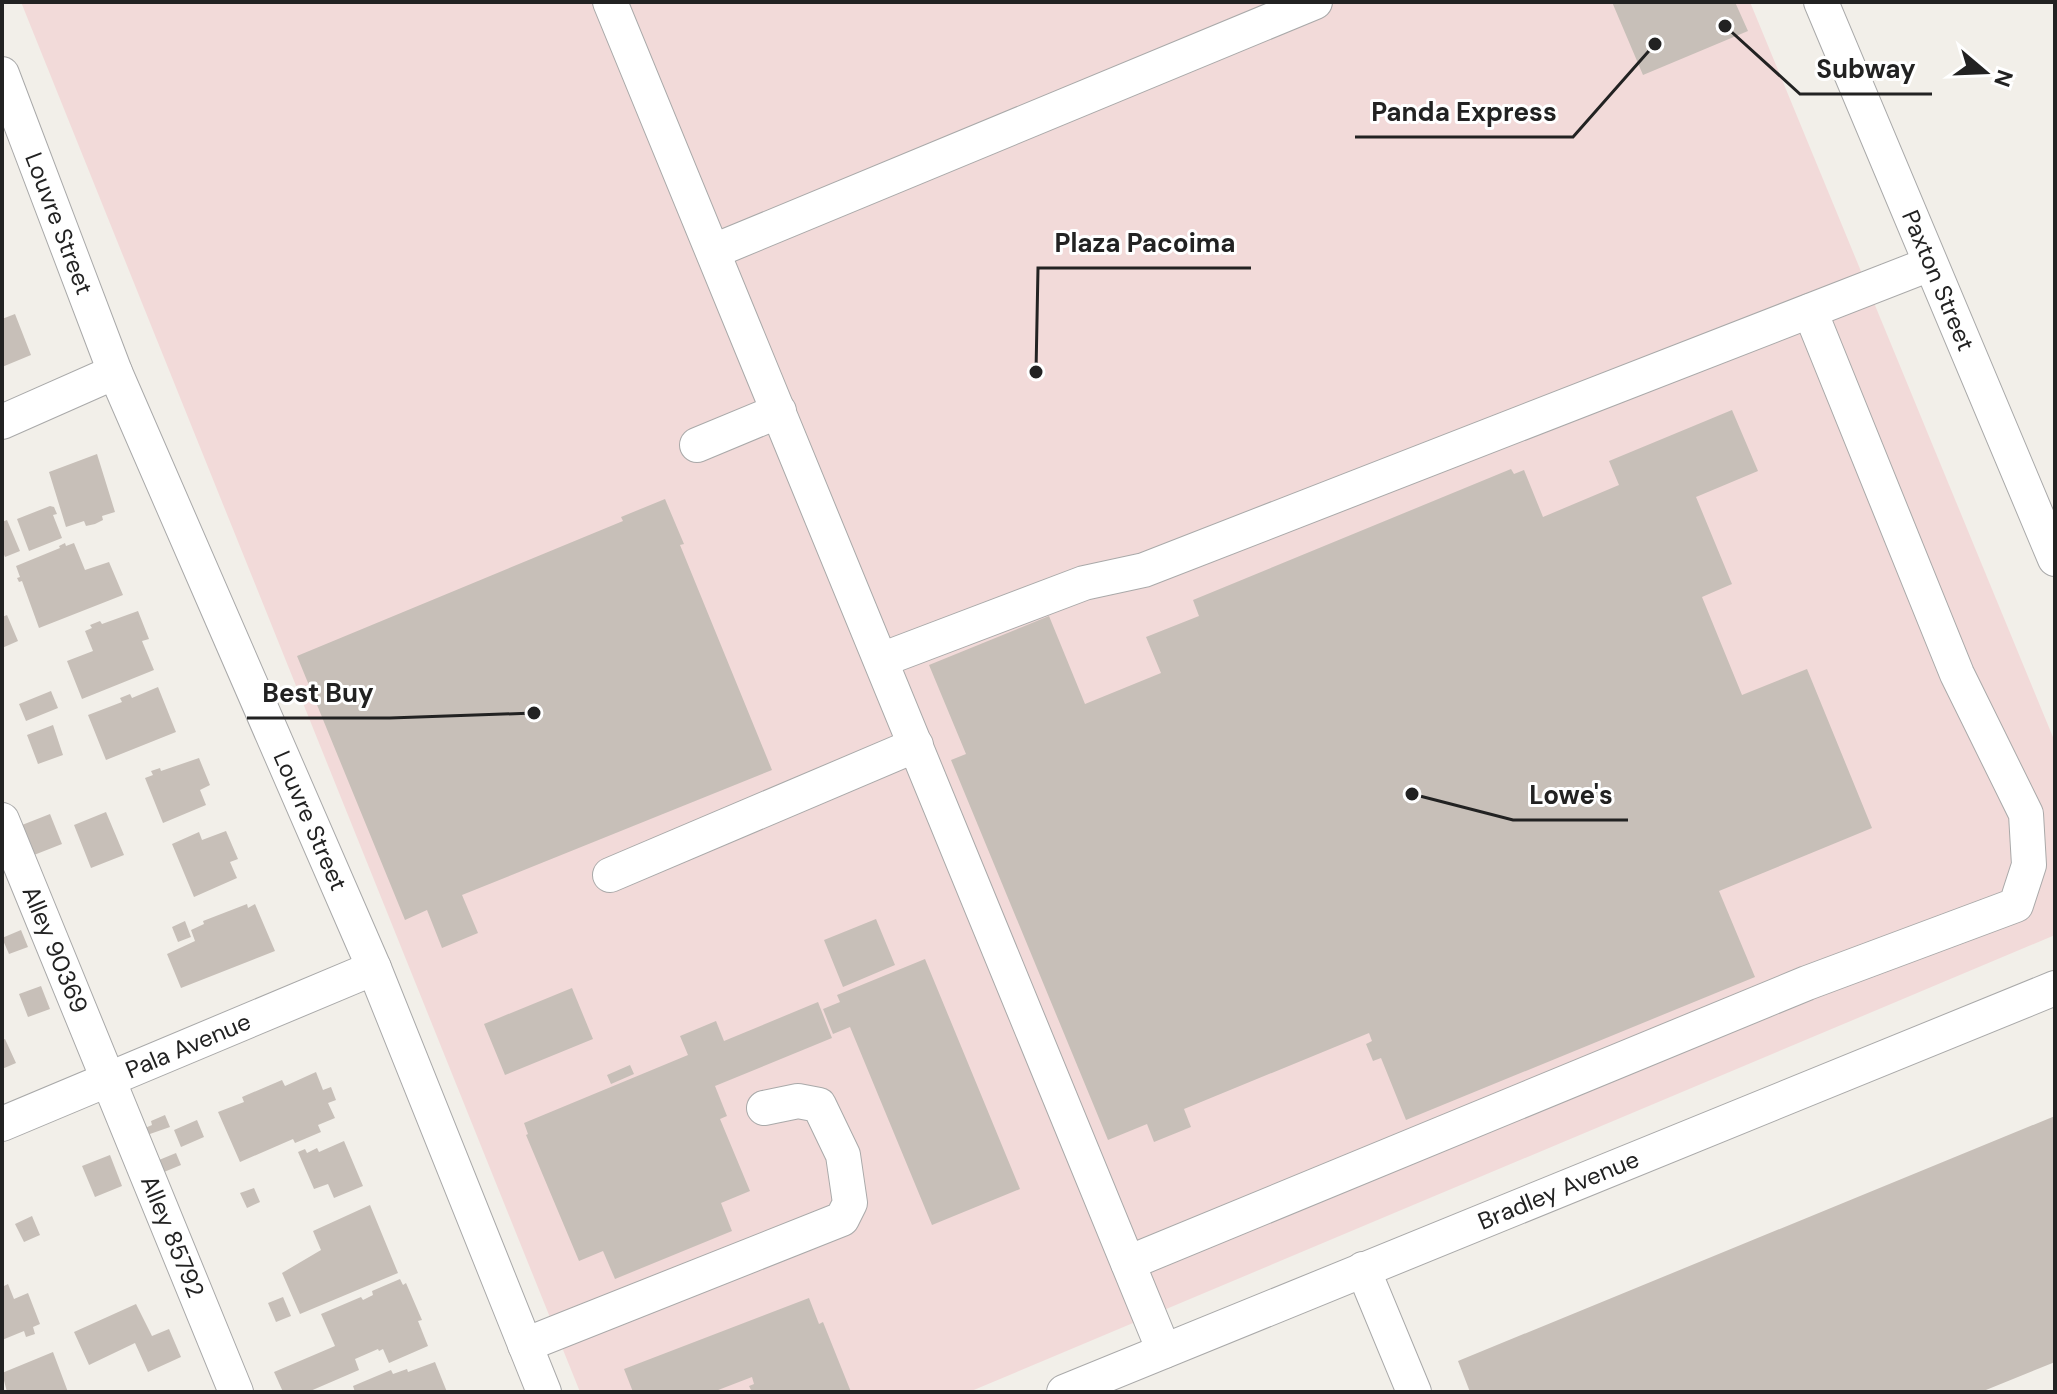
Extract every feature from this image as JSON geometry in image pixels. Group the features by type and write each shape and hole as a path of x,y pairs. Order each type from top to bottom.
{"street":[{"path":"610,2 1164,1351"},
{"path":"714,251 1315,2"},
{"name":"Paxton Street","path":"1821,2 2055,559"},
{"name":"Louvre Street","path":"2,74 115,372 374,968 544,1392"},
{"path":"881,660 1084,583 1144,570 1930,264"},
{"path":"1128,1263 1793,989 2016,905 2029,865 2026,814 1957,674 1810,311"},
{"path":"2,422 115,372"},
{"path":"697,445 779,411"},
{"path":"610,875 916,745"},
{"name":"Alley 90369","path":"2,820 108,1079"},
{"name":"Pala Avenue","path":"2,1124 374,968"},
{"name":"Bradley Avenue","path":"1064,1392 2055,988"},
{"name":"Alley 85792","path":"108,1079 236,1392"},
{"path":"525,1345 842,1219 850,1203 843,1155 819,1105 798,1101 764,1108"},
{"path":"1363,1269 1414,1392"}],"shaded area":[{"path":"21,2 1750,2 2055,742 2055,935 969,1392 580,1392"}],"building":[{"path":"1612,2 1735,2 1748,31 1643,75"},
{"path":"15,314 31,355 2,367 2,319"},
{"path":"1732,410 1758,471 1696,497 1732,584 1702,597 1742,695 1807,669 1872,828 1719,891 1755,977 1406,1120 1381,1058 1373,1061 1366,1044 1372,1041 1369,1033 1184,1109 1191,1127 1154,1142 1147,1124 1108,1140 951,760 966,754 929,665 1049,616 1085,704 1161,673 1146,637 1199,616 1193,600 1511,469 1514,474 1524,470 1543,517 1619,485 1609,461"},
{"path":"97,454 115,512 102,516 103,520 95,524 86,526 84,521 66,527 49,472"},
{"path":"665,499 684,544 680,545 772,770 462,895 478,933 442,948 427,910 405,920 297,656 623,521 621,517"},
{"path":"50,506 57,514 53,515 62,538 29,551 17,519"},
{"path":"7,520 20,551 5,557 2,522"},
{"path":"65,543 66,546 74,543 85,570 109,562 123,595 39,628 22,581 19,582 17,578 20,577 16,566 60,548"},
{"path":"138,611 149,639 142,641 154,670 82,699 67,661 93,651 85,631 100,621 102,624"},
{"path":"7,615 18,641 2,648 2,617"},
{"path":"158,687 176,732 106,760 88,715 122,702 120,698 130,694 132,698"},
{"path":"51,691 58,708 26,721 19,704"},
{"path":"53,725 63,755 38,764 27,735"},
{"path":"199,758 210,785 200,790 206,805 163,823 145,778 153,775 151,771 160,768 161,771"},
{"path":"106,812 124,855 91,868 74,825"},
{"path":"50,814 62,844 34,855 22,825"},
{"path":"226,831 238,859 230,862 237,878 194,897 172,844 199,832 202,840"},
{"path":"247,904 248,908 255,904 275,951 181,988 167,954 195,941 191,930 204,924 203,921"},
{"path":"876,919 895,965 843,987 824,940"},
{"path":"185,921 191,937 178,942 172,927"},
{"path":"21,930 28,947 9,954 2,938"},
{"path":"925,959 1020,1189 932,1225 850,1027 833,1034 823,1009 840,1002 837,995"},
{"path":"41,986 50,1009 28,1017 19,994"},
{"path":"572,988 593,1039 505,1075 484,1024"},
{"path":"818,1002 832,1038 715,1086 727,1116 720,1119 750,1191 721,1203 732,1231 615,1279 603,1251 579,1261 526,1135 524,1123 688,1055 680,1036 716,1021 724,1041"},
{"path":"5,1039 16,1063 2,1069 2,1040"},
{"path":"630,1065 634,1074 611,1084 607,1075"},
{"path":"316,1072 323,1090 331,1087 336,1100 328,1103 335,1118 318,1125 321,1132 295,1143 293,1139 240,1162 218,1112 244,1102 242,1097 282,1080 285,1086"},
{"path":"165,1115 170,1127 147,1135 145,1128 152,1125 151,1121"},
{"path":"2055,1116 2055,1362 1981,1392 1470,1392 1458,1361"},
{"path":"197,1120 204,1137 181,1147 174,1130"},
{"path":"344,1141 363,1186 334,1198 328,1184 314,1189 298,1152 305,1149 307,1153 317,1148 319,1152"},
{"path":"176,1153 181,1165 164,1172 159,1160"},
{"path":"110,1155 122,1186 95,1197 82,1166"},
{"path":"254,1188 260,1202 247,1208 240,1193"},
{"path":"370,1205 398,1273 300,1314 282,1273 321,1250 313,1231"},
{"path":"32,1216 40,1235 24,1242 15,1224"},
{"path":"400,1279 403,1285 406,1283 422,1320 418,1321 428,1346 389,1363 383,1349 378,1349 355,1359 359,1370 308,1392 283,1392 274,1372 335,1346 321,1314 361,1297 363,1300 373,1295 372,1291"},
{"path":"8,1284 14,1299 28,1293 40,1324 33,1327 35,1334 26,1337 24,1331 2,1340 2,1287"},
{"path":"283,1297 291,1316 276,1322 268,1303"},
{"path":"809,1298 819,1324 823,1322 851,1392 752,1392 749,1386 754,1384 752,1377 713,1392 633,1392 624,1369"},
{"path":"136,1304 152,1336 169,1329 181,1357 148,1372 135,1343 89,1365 74,1332"},
{"path":"53,1352 68,1392 7,1392 2,1373"},
{"path":"435,1362 447,1392 355,1392 353,1386 391,1370 393,1374 407,1369 408,1372"}],"place":[{"name":"Subway","path":"1725,26"},
{"name":"Panda Express","path":"1655,44"},
{"name":"Plaza Pacoima","path":"1036,372"},
{"name":"Best Buy","path":"534,713"},
{"name":"Lowe's","path":"1412,794"}]}
